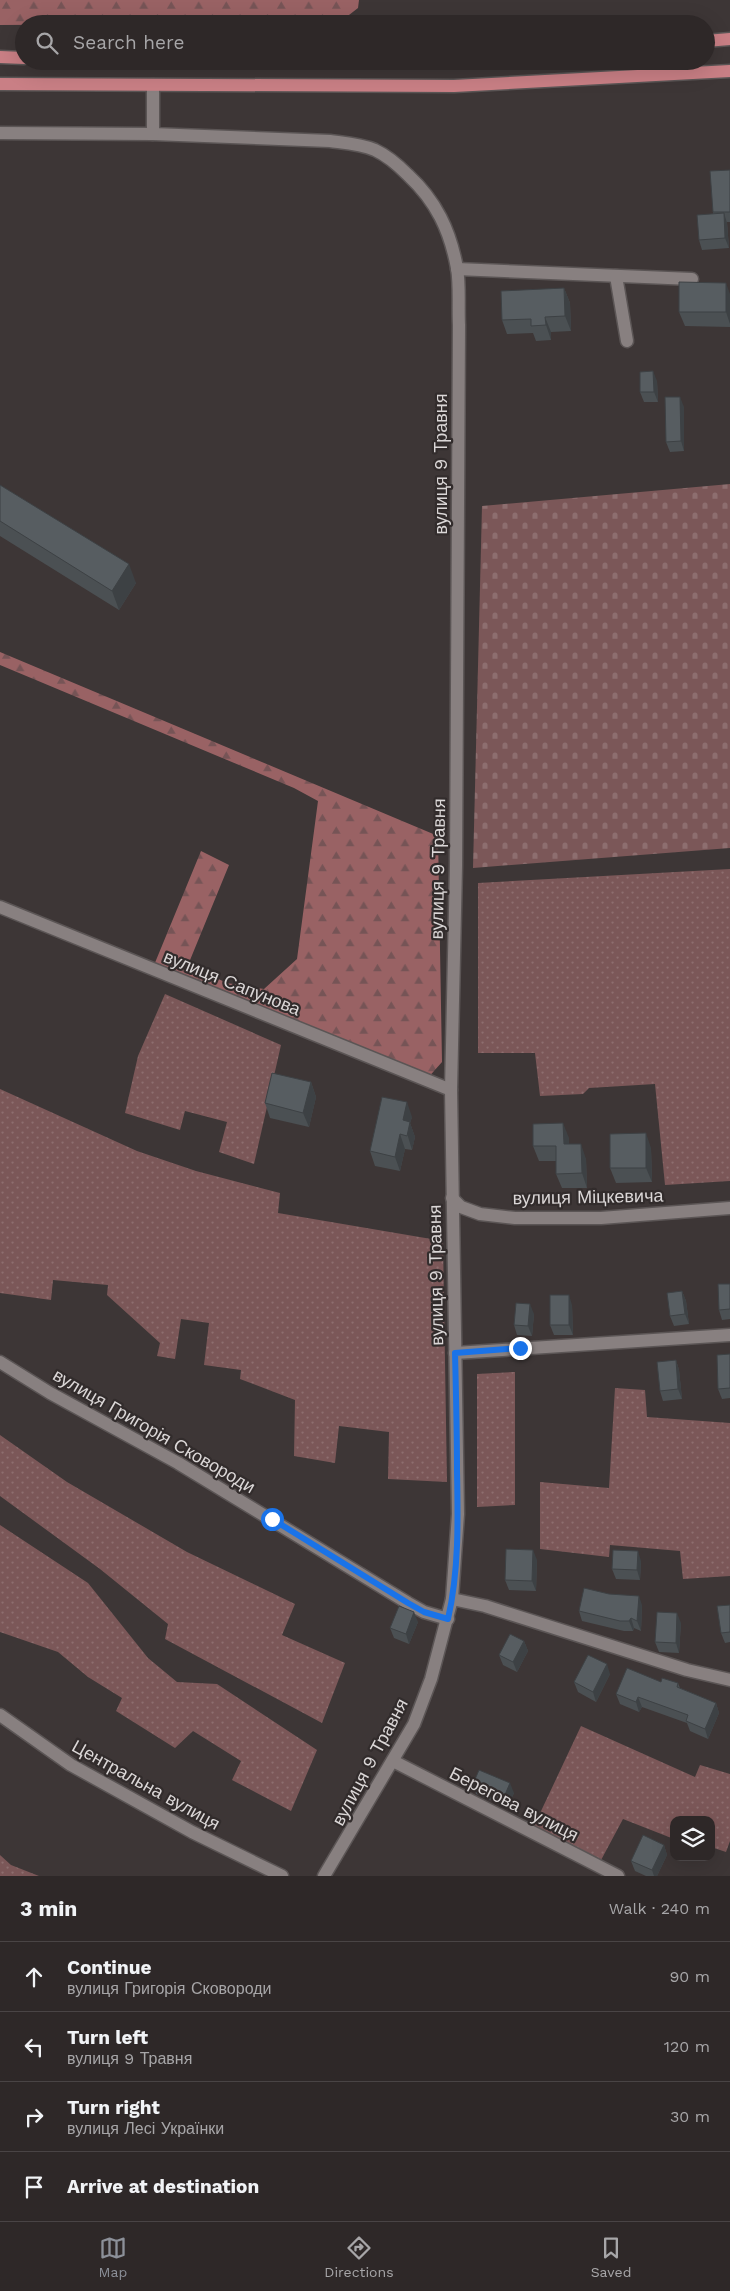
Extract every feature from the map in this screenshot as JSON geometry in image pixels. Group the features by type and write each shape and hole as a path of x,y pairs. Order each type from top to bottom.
{"main road":[{"path":"715,41 730,40"},
{"path":"0,58 15,58"},
{"path":"0,84 454,86 730,72"}],"street":[{"path":"0,133 153,134 153,85"},
{"name":"вулиця 9 Травня","path":"153,134 330,141 375,150 395,162 425,191 443,219 450,237 457,270 459,335 456,866 451,1090 458,1514 452,1599 431,1679 414,1724 332,1870"},
{"path":"457,270 692,279"},
{"path":"616,276 627,341"},
{"name":"вулиця Сапунова","path":"0,907 451,1090"},
{"name":"вулиця Міцкевича","path":"452,1198 461,1207 480,1214 515,1218 601,1218 730,1208"},
{"path":"455,1353 730,1335"},
{"name":"вулиця Григорія Сковороди","path":"0,1362 50,1393 187,1468 408,1603 424,1612 448,1619"},
{"path":"452,1599 486,1606 687,1670 730,1680"},
{"name":"Центральна вулиця","path":"0,1715 71,1765 192,1832 282,1876"},
{"name":"Берегова вулиця","path":"394,1761 618,1876"},
{"path":"324,1876 332,1870"}],"green space":[{"path":"0,0 359,0 358,8 349,15 15,15 15,25 0,25"},
{"path":"730,484 730,848 473,868 482,506"},
{"path":"0,652 438,836 442,1062 426,1080 152,970 201,851 229,865 188,965 227,983 264,989 297,959 318,801 294,788 0,665"},
{"path":"730,869 730,1181 665,1185 655,1084 589,1088 583,1094 540,1096 535,1053 478,1053 478,883"},
{"path":"165,994 281,1045 254,1164 219,1152 227,1122 185,1111 180,1130 125,1113 138,1056"},
{"path":"0,1089 137,1151 196,1171 280,1193 278,1213 443,1241 447,1482 388,1479 389,1432 339,1426 335,1463 294,1456 295,1400 240,1379 241,1370 204,1365 209,1323 181,1319 175,1359 157,1356 160,1343 107,1295 108,1285 53,1280 51,1300 0,1293"},
{"path":"515,1372 515,1505 477,1507 477,1374"},
{"path":"615,1388 645,1390 647,1417 730,1423 730,1576 683,1579 680,1551 610,1545 609,1557 540,1549 540,1482 609,1488"},
{"path":"0,1435 67,1482 187,1552 295,1604 282,1635 345,1663 322,1723 165,1639 168,1624 100,1569 0,1496"},
{"path":"0,1525 88,1583 148,1658 177,1682 217,1684 317,1750 291,1811 232,1780 241,1761 193,1731 175,1748 116,1711 122,1698 88,1677 58,1652 0,1632"},
{"path":"581,1726 695,1777 700,1765 730,1774 730,1841 726,1852 715,1848 715,1816 670,1816 670,1837 623,1819 600,1862 534,1826"},
{"path":"0,1855 11,1865 39,1876 0,1876"}],"building":[{"path":"730,170 730,212 713,212 710,171"},
{"path":"724,213 725,238 699,240 697,215"},
{"path":"679,282 726,283 726,312 679,312"},
{"path":"564,288 565,316 545,317 546,325 531,326 531,319 502,320 501,291"},
{"path":"653,371 654,392 640,392 640,372"},
{"path":"665,397 680,397 681,441 666,442"},
{"path":"0,485 129,564 112,591 0,521"},
{"path":"272,1073 311,1082 303,1113 265,1103"},
{"path":"382,1097 407,1102 403,1120 410,1122 407,1136 400,1134 395,1157 370,1151"},
{"path":"563,1123 564,1144 581,1144 582,1173 556,1174 556,1146 533,1146 533,1124"},
{"path":"646,1133 646,1168 610,1168 610,1134"},
{"path":"718,1284 730,1284 730,1309 719,1310"},
{"path":"682,1291 685,1314 670,1316 667,1293"},
{"path":"550,1295 569,1295 569,1325 550,1325"},
{"path":"516,1303 530,1304 528,1326 514,1325"},
{"path":"730,1354 730,1388 718,1389 717,1355"},
{"path":"676,1360 678,1389 660,1391 657,1362"},
{"path":"506,1549 533,1550 532,1581 505,1580"},
{"path":"613,1550 638,1551 637,1570 612,1569"},
{"path":"584,1588 609,1594 639,1596 637,1621 631,1618 629,1621 620,1621 579,1611"},
{"path":"730,1605 730,1632 721,1633 717,1606"},
{"path":"399,1606 414,1612 406,1634 390,1628"},
{"path":"657,1612 677,1613 676,1643 655,1642"},
{"path":"510,1634 524,1641 513,1662 499,1655"},
{"path":"588,1655 607,1664 593,1692 574,1682"},
{"path":"627,1668 661,1682 662,1678 678,1683 677,1687 716,1703 705,1729 686,1721 688,1715 638,1697 636,1702 616,1694"},
{"path":"479,1770 510,1783 504,1797 473,1784"},
{"path":"643,1835 664,1845 652,1870 631,1861"}],"route":[{"path":"272,1519 408,1603 424,1612 448,1619 456,1566 458,1514 455,1353 520,1348"}]}
